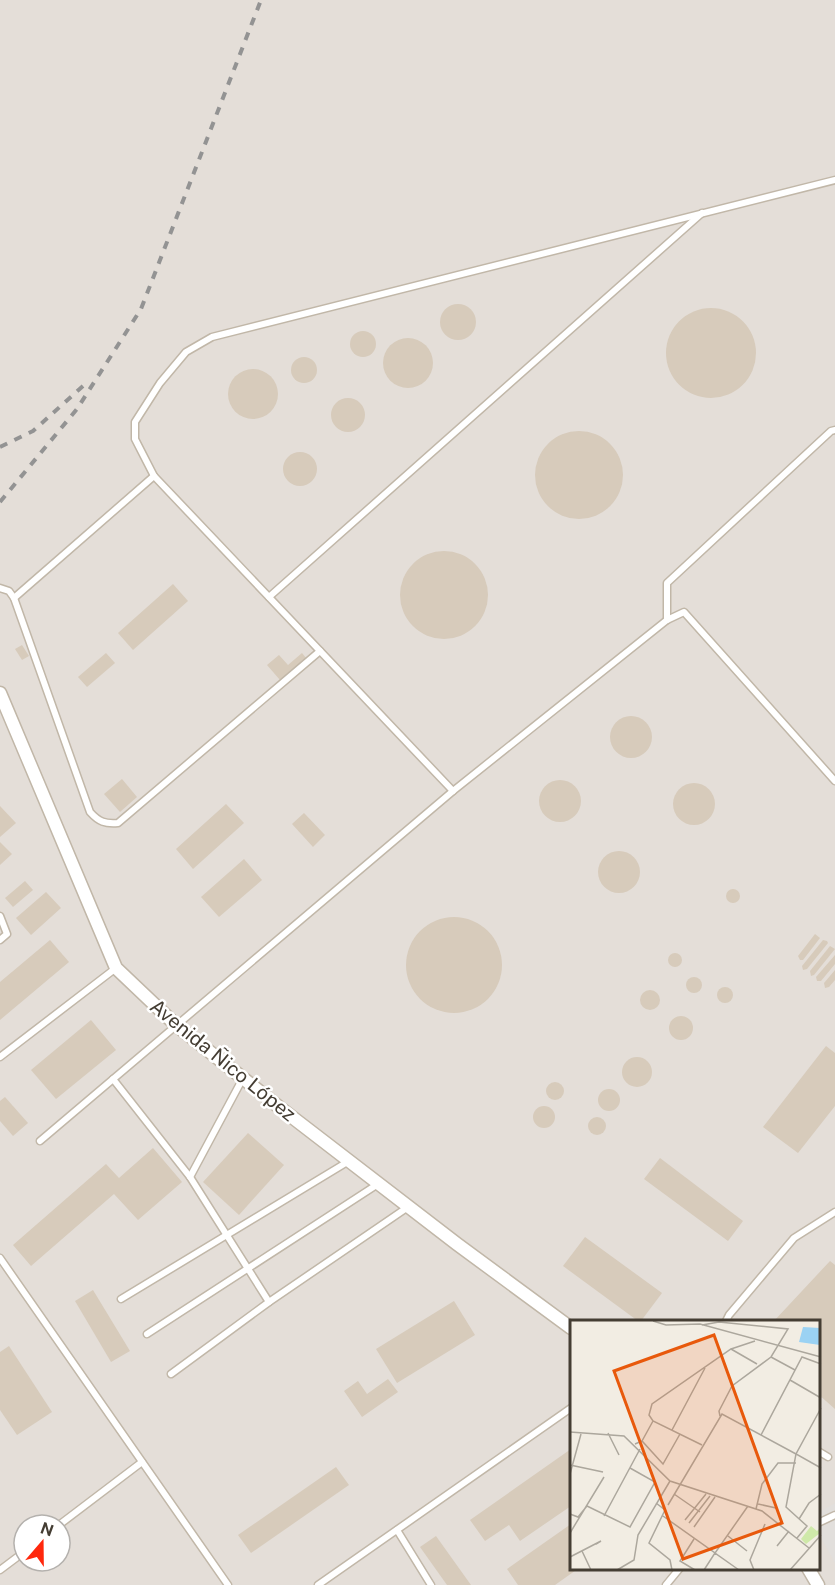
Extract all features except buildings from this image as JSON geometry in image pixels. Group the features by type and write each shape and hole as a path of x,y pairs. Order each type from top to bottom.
{"street":[{"name":"Avenida Ñico López","path":"0,693 116,968 177,1025 243,1078 408,1207 570,1327"},
{"path":"809,1570 818,1585"}],"lane":[{"path":"453,791 154,476 135,439 135,422 160,383 186,352 212,337 835,180"},
{"path":"269,597 703,212"},
{"path":"667,620 667,583 831,431 835,430"},
{"path":"14,598 154,476"},
{"path":"0,588 9,591 14,598 90,812 97,820 107,824 118,823 320,651"},
{"path":"40,1141 453,791 667,620 684,612 835,781"},
{"path":"0,916 7,934 0,940"},
{"path":"0,1058 116,968"},
{"path":"190,1177 243,1078"},
{"path":"113,1079 190,1177 269,1302"},
{"path":"121,1299 349,1161"},
{"path":"147,1334 379,1184"},
{"path":"171,1374 269,1302 408,1207"},
{"path":"726,1320 794,1238 835,1212"},
{"path":"0,1258 228,1585"},
{"path":"318,1585 570,1409"},
{"path":"820,1453 828,1457"},
{"path":"72,1515 142,1462"},
{"path":"820,1522 835,1515"},
{"path":"397,1530 431,1585"},
{"path":"666,1585 679,1570"}],"shaded area":[{"path":"0,0 835,0 835,1585 0,1585"},
{"path":"835,1503 835,1563 820,1536 820,1512"}],"railway":[{"path":"0,502 77,409 141,309 261,0"},
{"path":"0,447 33,431 83,386"}]}
